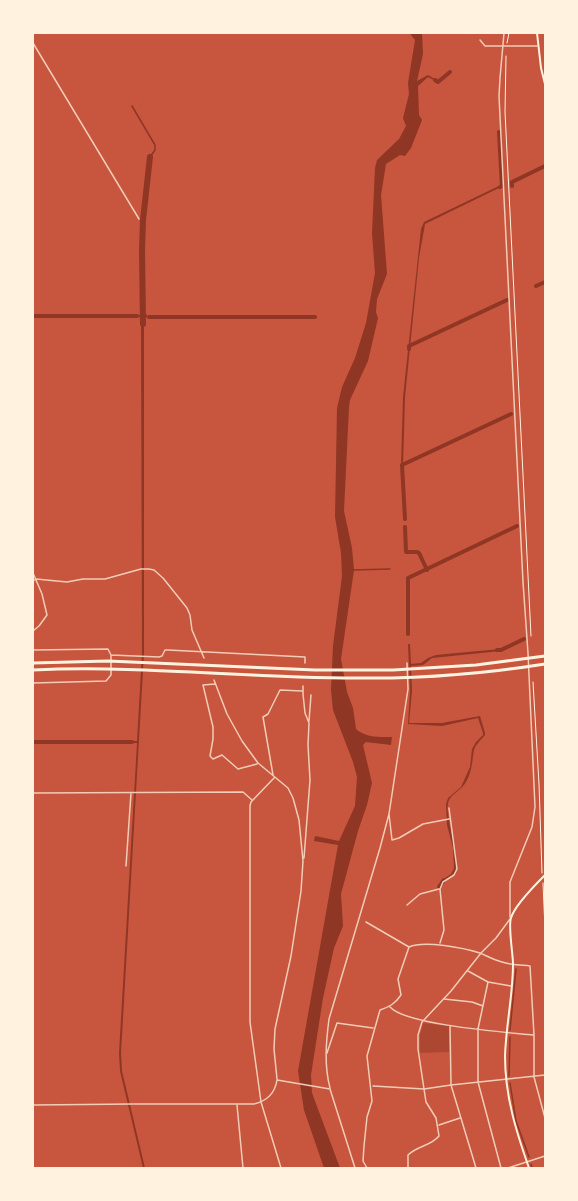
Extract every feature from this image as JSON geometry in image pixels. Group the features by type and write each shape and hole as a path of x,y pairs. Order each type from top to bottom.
{"highway":[{"path":"33,663 165,662 353,671 428,669 545,656"},
{"path":"33,670 164,670 356,678 428,677 545,664"}],"main road":[{"path":"537,33 540,68 545,84"},
{"path":"529,1168 512,1116 506,1080 505,1053 513,963 510,919 544,876"}],"street":[{"path":"408,1168 408,1155 436,1140 439,1136 436,1118 426,1102 423,1089 418,1049 418,1035 422,1022 468,971 480,953 510,919 510,882 532,827 535,807 500,107 504,33"},
{"path":"480,40 485,46 538,46"},
{"path":"33,43 139,219"},
{"path":"34,580 67,582 105,579 141,569 154,570 188,608 192,630 204,657"},
{"path":"33,573 47,615 33,631"},
{"path":"33,650 108,649 111,655 111,675 106,681 33,683"},
{"path":"111,655 159,657 165,650 304,657 305,663"},
{"path":"355,1168 329,1089 326,1057 329,1018 389,814 408,689 407,663"},
{"path":"214,680 227,714 242,741 258,763 288,788 293,798 300,820 303,861"},
{"path":"215,684 203,685 213,727 210,756 213,759 222,754 238,769 258,763"},
{"path":"303,686 305,713 309,723"},
{"path":"274,776 263,717 268,714 280,690 303,691"},
{"path":"33,1105 249,1105 261,1102 274,1091 277,1080 274,1049 276,1029 297,924 305,851 310,780 308,745 312,695"},
{"path":"274,776 252,800 250,806 250,1022 261,1102 281,1168"},
{"path":"126,866 131,792"},
{"path":"33,793 243,792 252,800"},
{"path":"440,944 444,930 440,889 443,882 454,875 457,869 449,808"},
{"path":"389,814 392,840 404,836 423,824 450,819"},
{"path":"407,905 420,894 440,889"},
{"path":"366,922 409,947 440,944 480,953 504,963 530,966 534,1077 545,1118"},
{"path":"367,1168 363,1161 367,1117 372,1101 367,1056 380,1010 390,1007 400,995 398,979 409,947"},
{"path":"468,971 488,982 512,986"},
{"path":"488,982 478,1029 478,1082 501,1168"},
{"path":"443,999 472,1002 483,1006"},
{"path":"390,1007 394,1012 422,1022 534,1035"},
{"path":"326,1057 337,1023 374,1028"},
{"path":"450,1025 451,1085 476,1168"},
{"path":"371,1086 423,1089 545,1075"},
{"path":"277,1080 329,1089"},
{"path":"237,1105 243,1168"},
{"path":"437,1126 461,1118"},
{"path":"508,1168 545,1156"}],"path":[{"path":"509,33 505,112 531,642"},
{"path":"533,675 545,929"}],"shaded area":[{"path":"410,33 422,33 423,54 417,81 428,75 439,83 428,77 418,86 419,115 422,120 411,148 405,156 400,155 386,164 381,195 387,274 377,299 378,318 368,361 350,400 344,511 354,570 341,659 347,692 353,708 356,729 368,735 392,737 391,745 366,742 363,745 372,783 341,894 343,926 334,948 323,998 311,1075 312,1093 340,1168 324,1168 304,1110 298,1071 338,845 314,841 315,836 339,841 355,806 357,777 333,710 331,690 333,646 342,576 335,517 337,408 342,387 355,358 366,323 375,273 372,233 375,168 377,160 399,139 406,126 403,118 409,94 408,83 415,40"},
{"path":"503,186 425,224 419,258 405,397 403,466 401,466 403,397 421,229 424,222"},
{"path":"141,317 144,317 144,653 121,1053 122,1071 145,1168 143,1168 120,1071 119,1053 137,743 131,741 137,741 142,653"},
{"path":"408,644 410,644 411,664 421,663 436,655 500,649 501,651 432,658 423,665 411,666 412,691 409,723 442,723 480,716 485,733 474,750 471,770 466,782 448,803 456,867 452,876 442,880 451,874 454,868 446,804 448,798 461,787 470,767 472,749 483,733 478,718 442,726 408,724 410,691"},
{"path":"423,1023 449,1026 449,1052 420,1053"}],"waterway":[{"path":"435,80 438,82 450,72"},
{"path":"132,106 155,145 155,150 150,157"},
{"path":"499,132 502,186 500,187"},
{"path":"143,324 143,220 150,157"},
{"path":"512,186 512,182 545,166"},
{"path":"536,286 545,282"},
{"path":"409,349 409,346 507,300"},
{"path":"33,316 137,316"},
{"path":"149,317 315,317"},
{"path":"405,519 402,465 511,414"},
{"path":"408,634 408,578 517,526"},
{"path":"405,527 406,552 419,553 427,570"},
{"path":"352,570 390,569"},
{"path":"497,650 524,639"},
{"path":"33,742 132,742"},
{"path":"439,887 444,880"},
{"path":"510,1030 516,969"},
{"path":"509,1076 510,1037"},
{"path":"510,1083 516,1121 529,1157"},
{"path":"531,1164 532,1168"}]}
